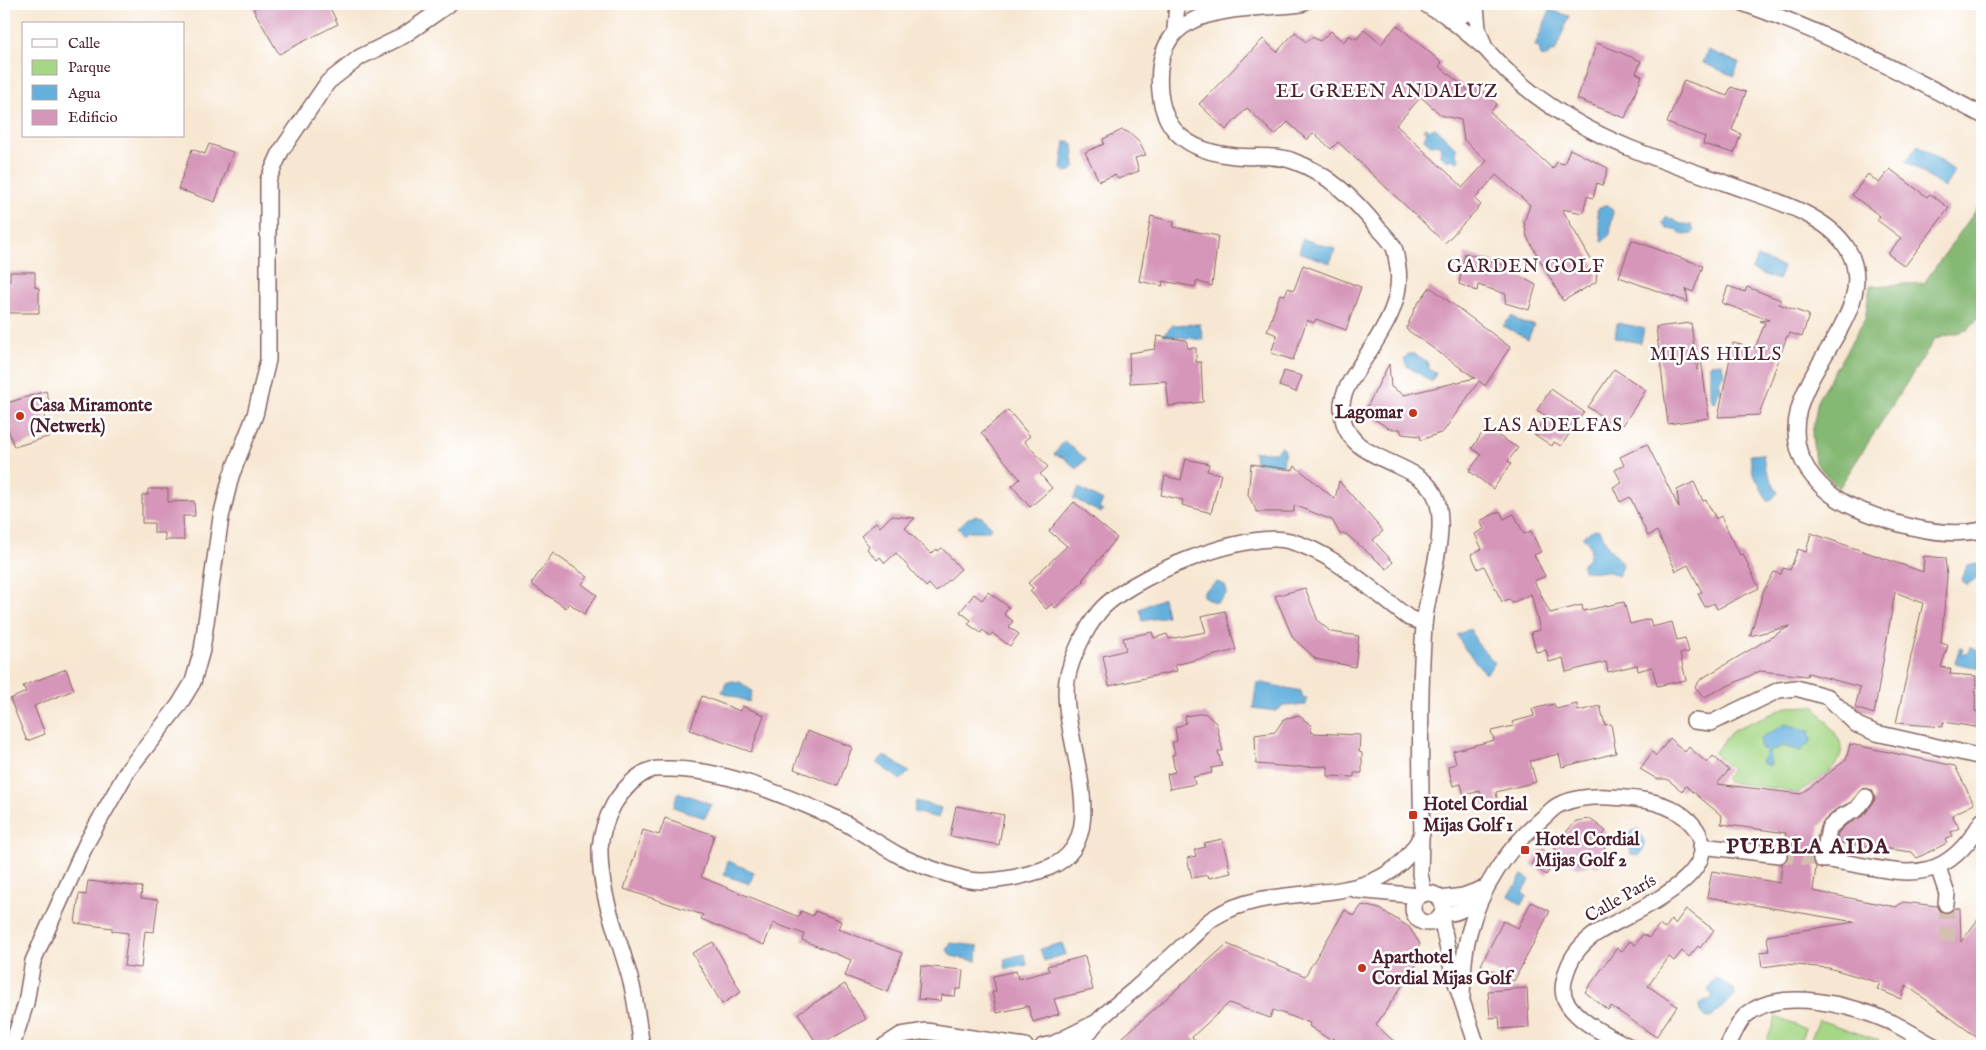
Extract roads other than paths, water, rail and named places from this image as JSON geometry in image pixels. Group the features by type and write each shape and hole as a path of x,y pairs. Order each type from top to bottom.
{"street":[{"path":"12,1046 26,1003 33,961 87,842 128,770 179,705 193,682 202,650 221,517 231,476 255,414 268,360 268,180 281,151 328,82 360,57 403,36 449,4"},
{"path":"1175,29 1177,4"},
{"path":"1301,4 1271,8 1229,6 1182,22 1175,29 1163,54 1160,90 1167,121 1176,133 1188,142 1202,149 1235,156 1291,160 1316,172 1337,185 1364,210 1394,247 1400,276 1396,303 1347,387 1341,407 1344,425 1353,440 1373,455 1420,479 1434,492 1440,512 1439,532 1424,623 1420,874 1422,895 1413,908 1419,920 1428,923 1441,910"},
{"path":"1425,4 1445,15 1485,48 1508,74 1527,90 1568,117 1630,148 1794,208 1830,229 1846,246 1855,262 1855,286 1850,308 1802,395 1797,415 1796,437 1799,456 1816,482 1840,503 1874,516 1933,531 1966,533 1982,530"},
{"path":"1745,4 1799,23 1858,50 1982,115"},
{"path":"1445,15 1463,15 1477,5"},
{"path":"1477,5 1478,29 1485,48"},
{"path":"639,1046 641,1040 632,984 613,929 601,878 600,844 608,815 624,788 650,769 682,768 725,775 831,816 903,857 967,880 1010,879 1052,867 1071,854 1083,827 1084,807 1066,712 1067,679 1080,644 1099,611 1129,586 1188,559 1248,541 1288,540 1326,556 1409,618 1424,623"},
{"path":"1694,722 1711,723 1779,690 1796,688 1828,697 1856,725 1876,733 1982,757"},
{"path":"1441,910 1451,914 1468,907 1516,843 1559,804 1591,796 1632,798 1662,804 1685,815 1698,830 1701,846 1779,855"},
{"path":"1866,797 1857,808 1841,817 1829,828 1822,859 1903,873 1925,872 1938,867 1954,857 1967,844 1982,820"},
{"path":"1042,1046 1074,1035 1100,1020 1215,916 1255,900 1349,889 1373,882 1399,866 1410,854 1422,834"},
{"name":"Calle París","path":"1628,1046 1594,1028 1573,1010 1564,998 1562,986 1567,968 1576,952 1594,935 1667,895 1681,884 1700,859 1701,846"},
{"path":"1938,867 1947,894 1946,904"},
{"path":"1462,997 1464,961 1469,933 1487,884"},
{"path":"1349,889 1422,895 1433,894 1441,910 1454,974 1477,1046"},
{"path":"1728,1046 1744,1017 1760,1006 1778,1002 1812,1000 1856,1009 1894,1024 1934,1046"},
{"path":"1082,1046 1100,1020"},
{"path":"884,1046 901,1034 926,1031 1025,1046"}],"water":[{"path":"1550,10 1569,16 1555,52 1551,51 1547,57 1541,56 1539,48 1535,46"},
{"path":"1708,50 1739,63 1734,76 1703,63"},
{"path":"1425,127 1429,130 1436,128 1457,149 1456,154 1460,159 1457,162 1452,159 1447,161 1440,155 1441,148 1438,144 1431,145 1424,139 1427,132 1423,129"},
{"path":"1070,141 1073,145 1075,167 1071,171 1066,172 1061,168 1065,142"},
{"path":"1918,145 1955,171 1944,188 1906,161"},
{"path":"1604,205 1608,205 1613,211 1610,234 1602,241 1597,210"},
{"path":"1667,217 1681,224 1691,225 1694,230 1692,234 1683,235 1676,229 1667,229 1663,222"},
{"path":"1303,239 1335,249 1330,263 1299,252"},
{"path":"1757,257 1783,267 1778,280 1752,270"},
{"path":"1512,316 1522,323 1534,325 1528,339 1503,326"},
{"path":"1617,323 1644,328 1641,343 1615,338"},
{"path":"1200,324 1203,340 1163,335 1173,325"},
{"path":"1408,354 1414,354 1427,362 1430,370 1436,372 1432,382 1407,366 1404,360"},
{"path":"1722,363 1724,375 1719,381 1721,390 1717,393 1716,402 1713,402 1710,397 1710,364"},
{"path":"1064,441 1086,459 1077,469 1063,457 1054,455"},
{"path":"1281,446 1285,450 1283,465 1255,463 1254,452 1276,452"},
{"path":"1763,454 1765,468 1778,493 1768,502 1753,473 1750,455"},
{"path":"1079,488 1103,501 1099,508 1103,510 1101,513 1073,498"},
{"path":"982,517 992,527 988,531 968,531 964,535 958,528 968,518"},
{"path":"1594,529 1599,530 1609,548 1623,563 1618,576 1610,572 1583,571 1582,564 1586,561 1591,551 1589,544 1582,537"},
{"path":"1982,564 1982,575 1966,585 1962,580 1967,565"},
{"path":"1217,582 1225,585 1227,593 1218,602 1213,602 1203,596 1203,592"},
{"path":"1163,598 1167,616 1143,621 1140,609"},
{"path":"1470,629 1477,643 1495,663 1486,674 1465,649 1457,635"},
{"path":"1970,647 1982,653 1978,668 1955,663 1960,648 1963,649 1961,655 1968,653"},
{"path":"732,681 740,682 752,691 749,702 722,692 726,683"},
{"path":"1257,682 1301,691 1303,699 1307,698 1306,705 1284,706 1276,711 1253,708"},
{"path":"1786,724 1809,731 1811,741 1801,751 1782,746 1769,752 1771,765 1766,765 1761,762 1767,751 1760,748 1760,738"},
{"path":"884,755 909,772 901,780 876,763"},
{"path":"678,792 711,804 705,818 673,807"},
{"path":"916,801 941,808 938,818 914,812"},
{"path":"1639,829 1644,840 1644,849 1639,856 1631,854 1627,835 1631,831"},
{"path":"728,861 754,872 750,884 724,875"},
{"path":"1522,875 1530,880 1522,893 1527,896 1522,905 1509,896"},
{"path":"951,943 978,946 977,961 951,956 947,950"},
{"path":"1062,943 1066,954 1044,961 1040,949"},
{"path":"1024,954 1027,965 1006,969 1004,959"},
{"path":"1716,978 1734,989 1735,995 1712,1017 1707,1018 1700,1012 1699,1005 1704,1001 1712,999 1712,994 1708,991"}],"tunnel":[{"path":"1779,855 1821,859"},
{"path":"1946,904 1948,945"}],"place":[{"name":"Lagomar","path":"1413,413"},
{"name":"Casa Miramonte (Netwerk)","path":"20,416"},
{"name":"Hotel Cordial Mijas Golf 1","path":"1413,815"},
{"name":"Hotel Cordial Mijas Golf 2","path":"1525,850"},
{"name":"Aparthotel Cordial Mijas Golf","path":"1362,968"}],"district":[{"name":"EL GREEN ANDALUZ","path":"1387,92"},
{"name":"GARDEN GOLF","path":"1526,267"},
{"name":"MIJAS HILLS","path":"1716,355"},
{"name":"LAS ADELFAS","path":"1553,426"},
{"name":"PUEBLA AIDA","path":"1808,847"}]}
